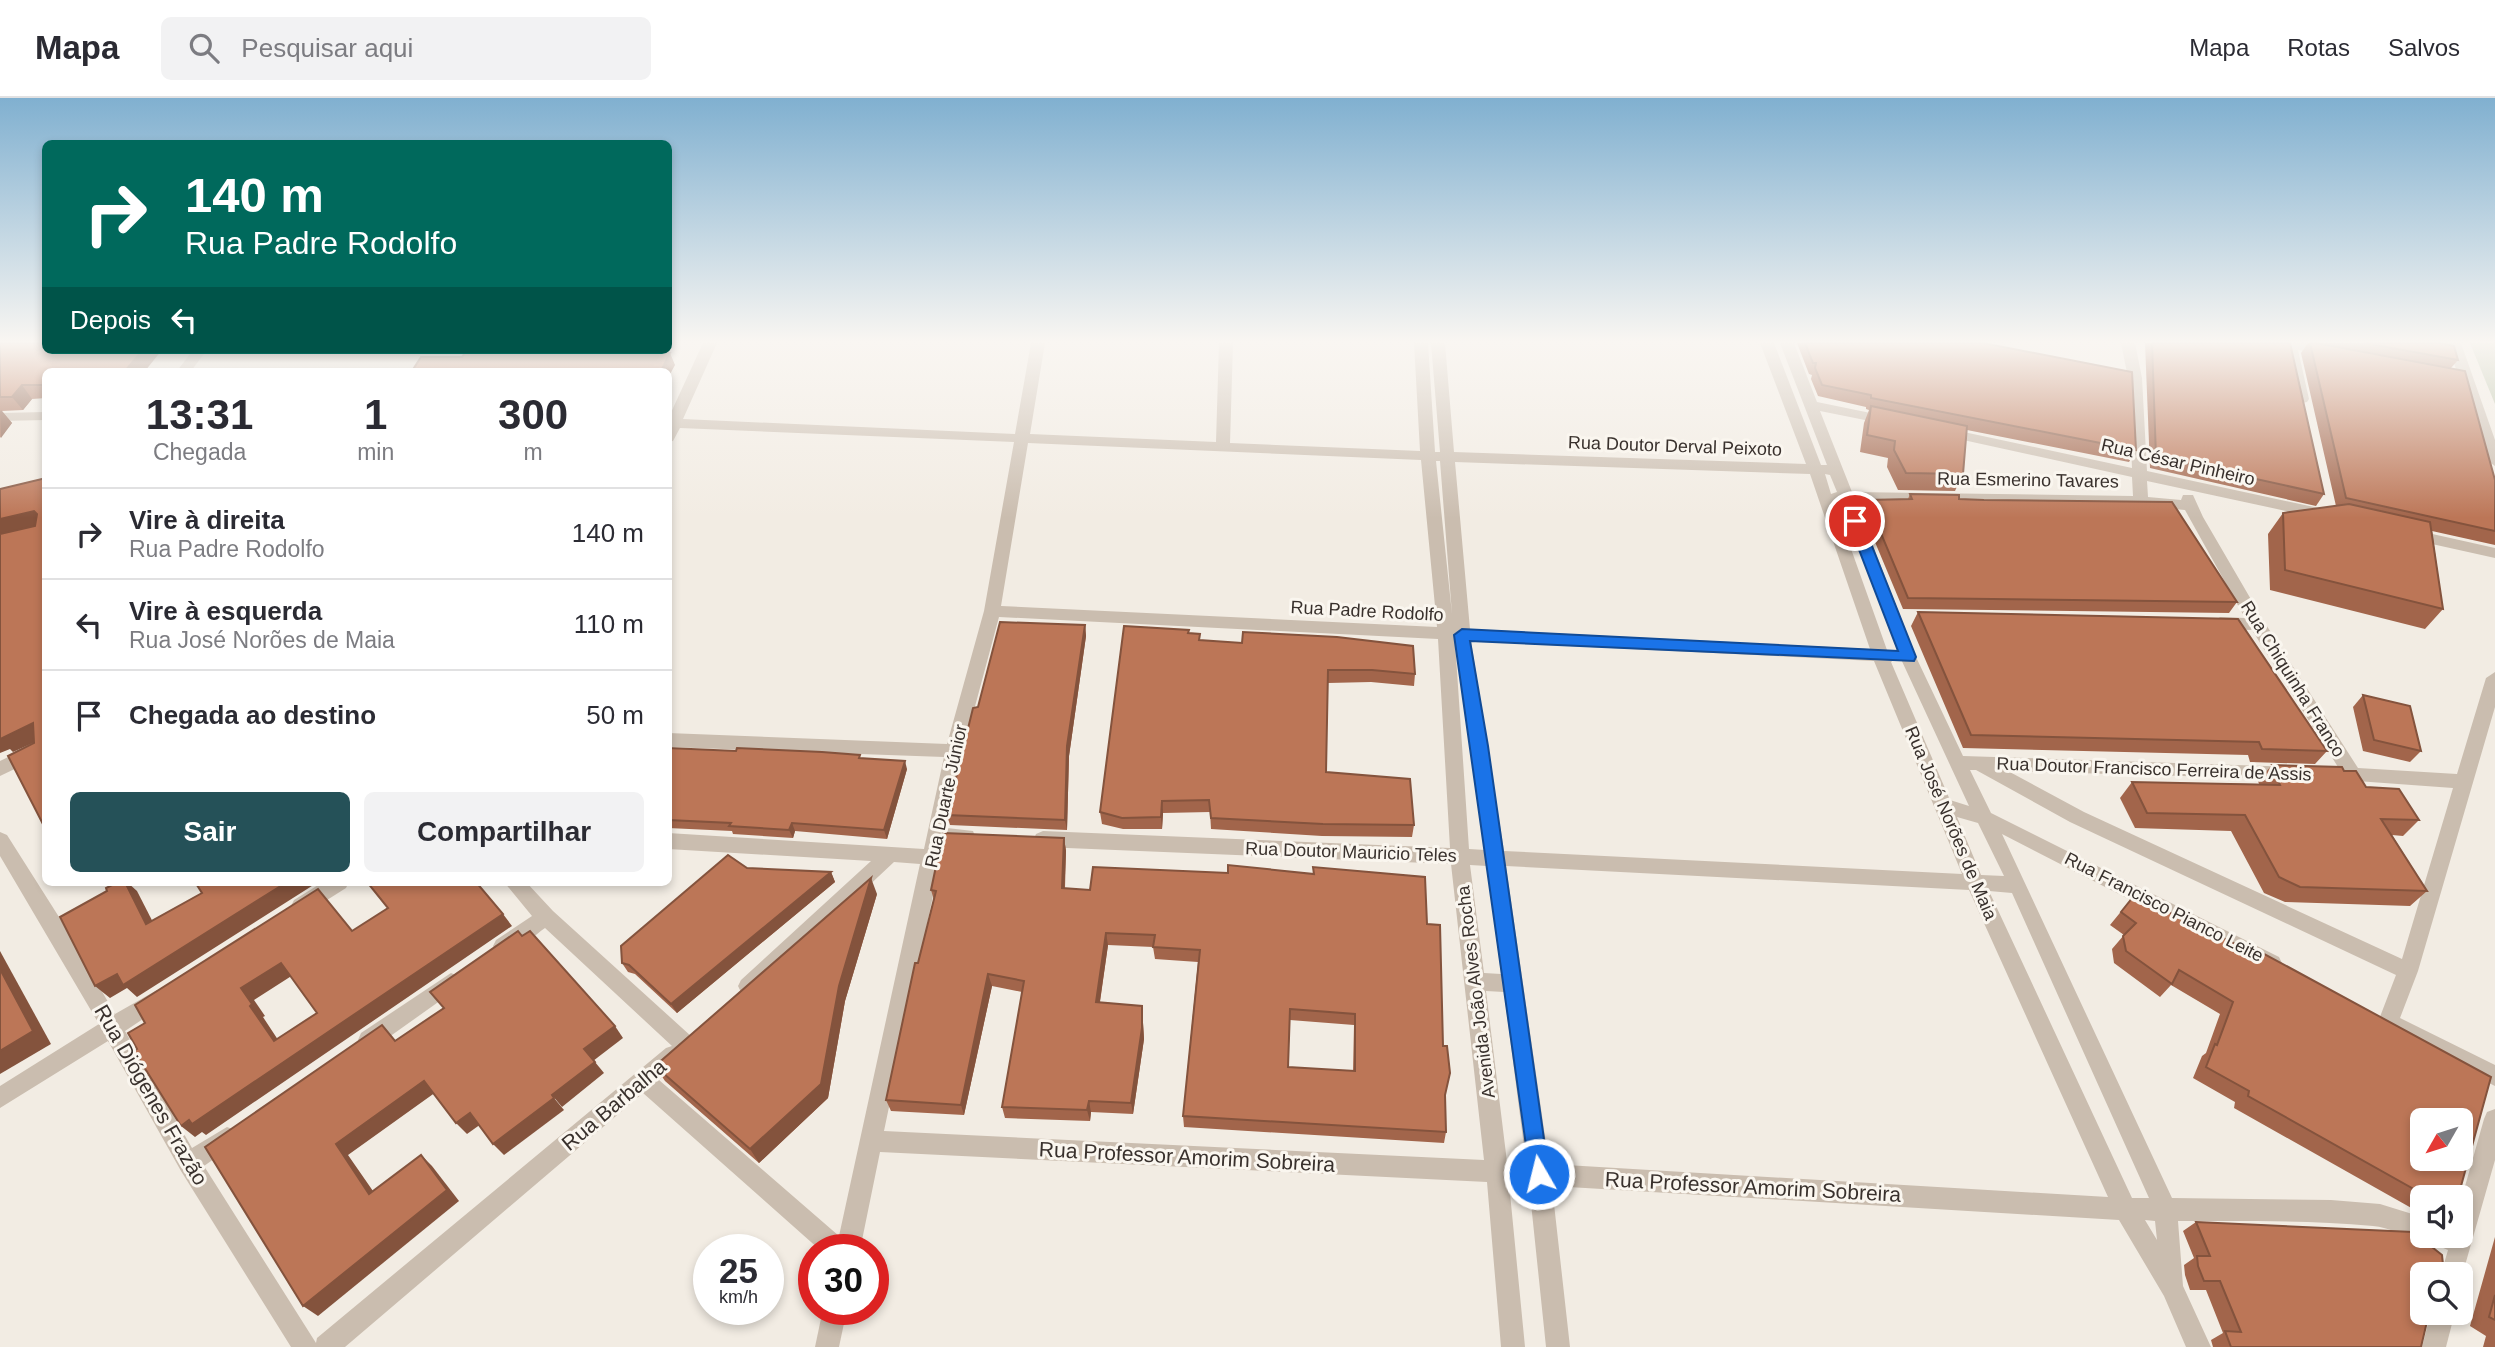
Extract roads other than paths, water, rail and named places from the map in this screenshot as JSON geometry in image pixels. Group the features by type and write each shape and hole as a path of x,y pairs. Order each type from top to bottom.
{"street":[{"path":"672,421 682,401"},
{"name":"Rua Duarte Júnior","path":"852,1234 954,751 992,611 1026,401"},
{"path":"1223,446 1224,401"},
{"name":"Avenida João Alves Rocha","path":"1433,401 1428,456 1454,634 1480,746 1493,858 1539,1174 1558,1347"},
{"name":"Avenida João Alves Rocha","path":"1434,401 1448,457 1454,634 1452,742 1460,857 1497,1172 1513,1347"},
{"name":"Rua José Norões de Maia","path":"1789,401 1880,655 1941,805 2125,1209 2172,1288 2199,1347"},
{"name":"Rua José Norões de Maia","path":"1810,401 1846,497 1899,618 1908,657 2018,885 2166,1211 2172,1288"},
{"path":"2132,401 2141,473 2141,501"},
{"path":"2303,401 2305,410"},
{"path":"2470,401 2495,461"},
{"path":"1811,405 1905,424"},
{"path":"0,417 42,416"},
{"name":"Rua Doutor Derval Peixoto","path":"672,423 1448,457 1835,470"},
{"name":"Rua César Pinheiro","path":"1932,430 2184,484 2331,512"},
{"name":"Rua Chiquinha Franco","path":"2184,484 2190,506 2257,624 2352,774 2464,782"},
{"name":"Rua Esmerino Tavares","path":"1824,497 2141,501 2190,506"},
{"path":"2392,530 2495,553"},
{"name":"Rua Padre Rodolfo","path":"992,611 1908,657"},
{"path":"1866,617 1899,618"},
{"path":"2203,623 2257,624"},
{"path":"2495,678 2487,743 2464,782 2408,971 2382,1019 2495,1076"},
{"path":"672,740 954,751"},
{"path":"1452,742 1480,746"},
{"path":"0,769 42,748"},
{"name":"Rua Doutor Francisco Ferreira de Assis","path":"1957,763 2352,774"},
{"path":"1979,764 2077,817 2408,971"},
{"name":"Rua Francisco Pianco Leite","path":"1941,805 1985,818 2021,834 2290,972"},
{"path":"936,835 991,837"},
{"name":"Rua Doutor Mauricio Teles","path":"1019,838 1493,858 2018,885"},
{"name":"Rua Diógenes Frazão","path":"0,840 52,923 189,1163 305,1347"},
{"path":"672,841 932,857"},
{"path":"734,999 892,853"},
{"path":"282,919 333,886"},
{"path":"517,886 545,917 685,1044"},
{"path":"52,923 75,911"},
{"path":"488,956 545,917"},
{"path":"350,1052 465,972"},
{"path":"1474,981 1511,984"},
{"path":"0,1098 179,985"},
{"name":"Rua Barbalha","path":"326,1347 645,1080 705,1026"},
{"path":"645,1080 820,1234"},
{"path":"2471,1185 2495,1119"},
{"path":"189,1163 247,1123"},
{"name":"Rua Professor Amorim Sobreira","path":"872,1141 1539,1174 2166,1211 2331,1211 2380,1215 2410,1224"},
{"path":"827,1347 832,1325"},
{"path":"2434,1347 2440,1325"}]}
